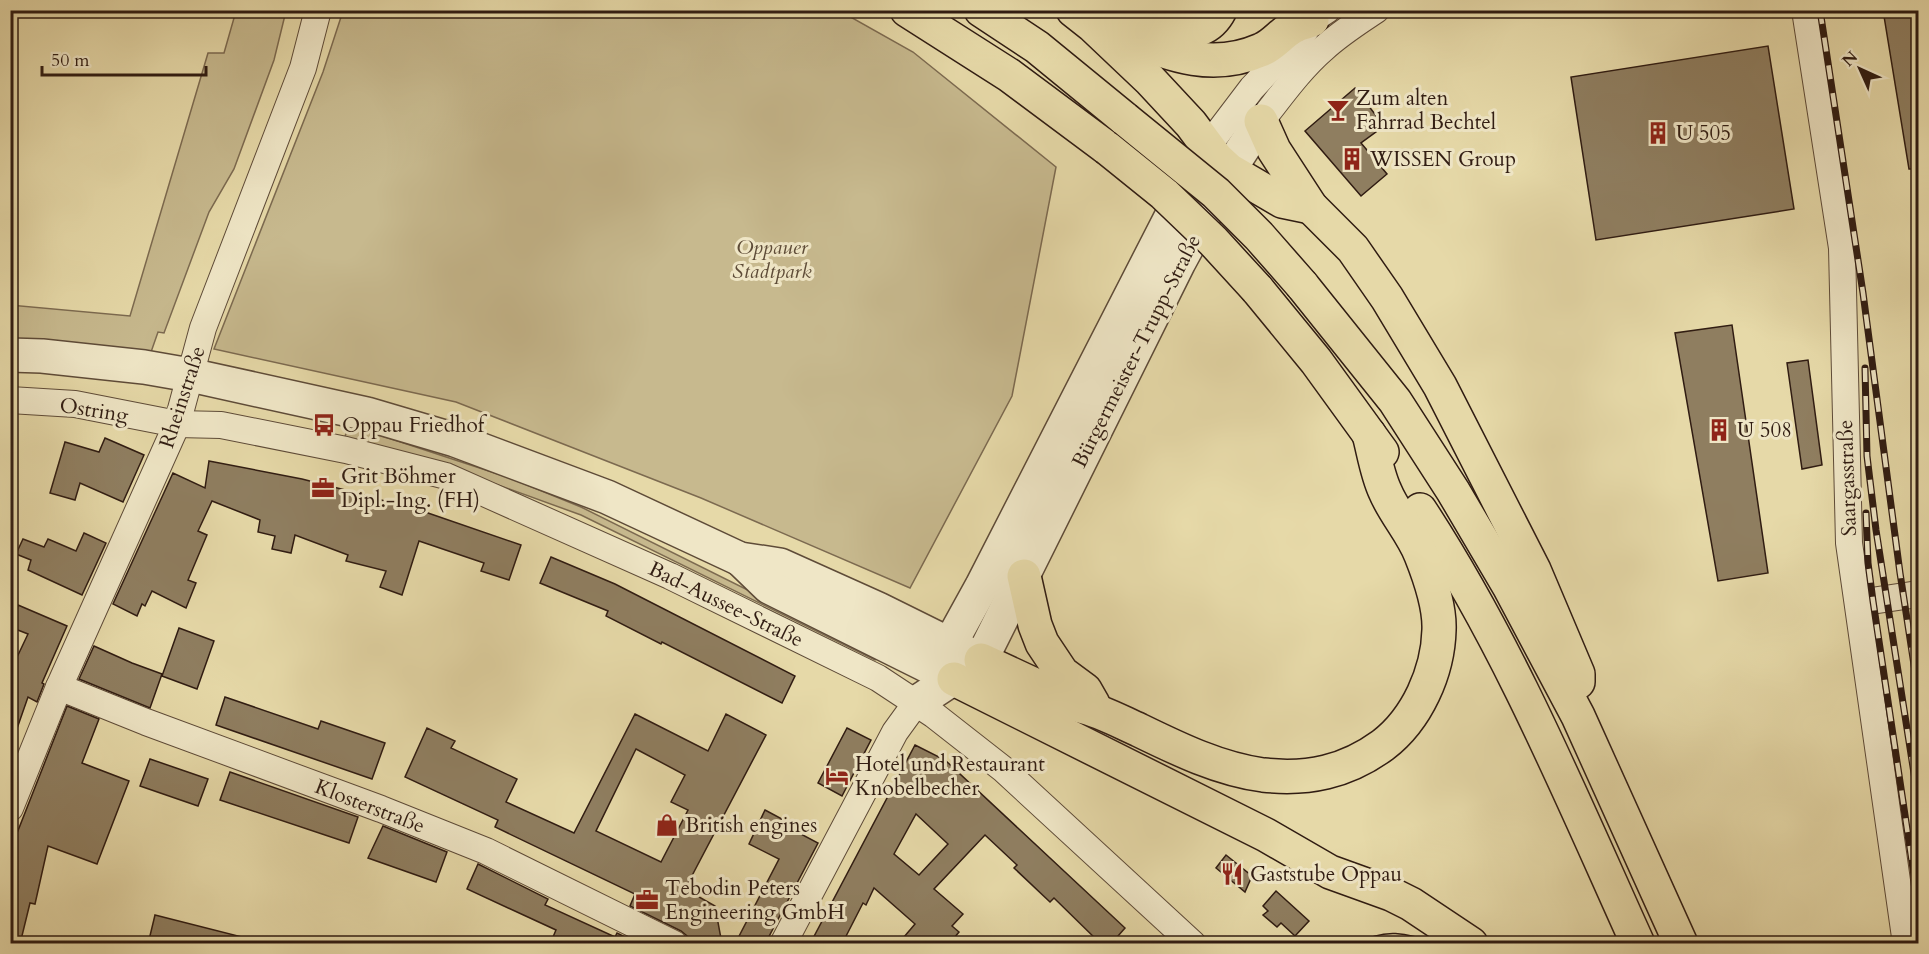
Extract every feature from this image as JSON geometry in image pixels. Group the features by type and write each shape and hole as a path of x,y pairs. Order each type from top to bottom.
{"highway":[{"path":"907,10 1009,75 1164,194 1213,241 1257,289 1316,361 1427,520 1473,598 1528,700 1638,944"},
{"path":"981,10 1037,47 1216,193 1259,236 1302,285 1402,411 1509,585 1578,716 1680,944"},
{"path":"1124,10 1170,30 1196,31 1216,18 1220,10"},
{"path":"1082,18 1177,57 1209,61 1246,57 1267,48 1295,25 1319,15"},
{"path":"1082,18 1150,80 1229,170 1282,201 1311,207"},
{"path":"1261,121 1274,150 1311,207 1353,249 1387,298 1440,386 1534,570 1578,674 1578,716"},
{"path":"981,660 1080,706 1097,710 1172,746 1219,765 1263,775 1304,776 1343,768 1366,758 1396,735 1418,704 1434,668 1439,628 1433,594 1420,553 1384,491 1369,434"},
{"path":"1024,576 1035,625 1042,643 1062,673 1084,690 1097,710"},
{"path":"947,664 1266,835 1330,872 1411,904 1471,944"}],"street":[{"name":"Rheinstraße","path":"10,808 59,687 177,424 203,328 303,68 318,10"},
{"name":"Bürgermeister-Trupp-Straße","path":"947,664 981,660 1179,262 1229,170 1261,121 1299,73 1323,48 1376,10"},
{"name":"Saargasstraße","path":"1805,10 1842,248 1849,543 1906,944"},
{"name":"Bürgermeister-Trupp-Straße","path":"783,944 894,732 947,664 1208,146 1252,88 1319,15"},
{"path":"10,355 42,356 144,367 190,375 367,414 455,440 607,497 740,559 780,565 947,664"},
{"name":"Ostring","path":"10,400 75,404 177,424"},
{"name":"Bad-Aussee-Straße","path":"177,424 221,425 346,450 446,476 670,576 878,678 916,703 1003,769 1193,944"},
{"path":"1858,603 1918,594"},
{"name":"Klosterstraße","path":"59,687 475,847 674,944"}],"green space":[{"path":"236,11 286,11 274,60 234,169 209,212 164,333 158,332 150,355 11,340 10,305 130,316 208,53 224,53"},
{"name":"Oppauer Stadtpark","path":"343,11 840,11 913,52 1056,167 1012,396 910,588 701,498 456,402 214,349 323,72"},
{"path":"349,425 510,478 581,507 878,655 879,658 875,660 581,515 443,465 343,442"}],"building":[{"path":"1883,10 1918,10 1918,169 1909,169"},
{"name":"U 505","path":"1768,46 1794,209 1596,240 1571,77"},
{"path":"1355,88 1384,126 1361,143 1387,174 1361,196 1305,131"},
{"name":"U 508","path":"1732,325 1768,573 1718,581 1675,333"},
{"path":"1808,360 1822,465 1802,469 1787,363"},
{"path":"105,438 144,455 123,502 80,483 75,500 50,493 65,442 99,452"},
{"path":"209,461 302,479 349,491 428,513 521,545 509,580 481,571 484,563 419,541 402,595 380,587 386,571 346,561 348,555 295,535 291,553 272,549 275,536 258,532 260,520 212,501 198,531 207,535 188,580 196,583 186,608 152,591 145,606 142,604 137,616 113,604 173,473 205,488"},
{"path":"84,533 106,543 82,595 28,570 31,560 16,554 23,539 44,547 48,539 76,551"},
{"path":"551,557 615,584 795,676 782,703 606,616 608,611 540,583"},
{"path":"18,605 67,626 42,683 44,684 37,702 28,697 13,740 10,739 10,672 28,634 10,627 10,607 17,610"},
{"path":"179,628 214,641 197,689 162,676"},
{"path":"94,646 162,674 150,708 79,679"},
{"path":"225,697 318,729 321,721 385,743 372,779 216,725"},
{"path":"67,706 99,719 82,763 129,781 97,864 48,846 35,904 30,903 20,944 10,944 10,851"},
{"path":"635,714 708,751 726,714 766,735 685,889 715,906 722,944 689,944 687,936 681,931 630,906 635,894 495,827 498,820 405,777 427,728 455,741 451,748 517,779 506,802 574,833","holes":["636,749 685,775 671,802 688,810 661,862 596,831"]},
{"path":"847,728 871,740 842,796 818,783"},
{"path":"915,745 945,760 1125,928 1111,944 1101,944 1054,898 1050,902 1014,868 1017,865 985,835 934,889 963,914 952,926 959,932 949,944 898,944 915,924 874,888 866,905 863,903 842,944 810,944","holes":["916,814 948,844 919,875 894,854"]},
{"path":"150,759 208,779 198,806 140,786"},
{"path":"230,772 358,817 349,843 220,800"},
{"path":"765,810 782,819 780,823 818,843 765,944 735,944 779,859 749,844"},
{"path":"383,826 447,852 436,882 368,858"},
{"path":"1226,855 1252,876 1245,892 1216,868"},
{"path":"478,864 548,899 545,905 615,937 617,933 639,944 550,944 556,930 467,889"},
{"path":"1276,891 1309,921 1295,936 1281,923 1277,927 1263,915 1268,911 1263,906"},
{"path":"155,915 242,937 242,944 148,944"}],"tram line":[{"path":"1357,944 1386,934 1415,937 1434,944"}],"railway":[{"path":"1820,10 1863,293 1918,691"},
{"path":"1865,368 1867,456 1876,530 1918,799"},
{"path":"1866,513 1868,563 1873,601 1918,902"}],"place":[{"name":"Zum alten Fahrrad Bechtel","path":"1338,110"},
{"name":"U 505","path":"1658,133"},
{"name":"WISSEN Group","path":"1352,159"},
{"name":"Oppau Friedhof","path":"324,425"},
{"name":"U 508","path":"1719,430"},
{"name":"Grit Böhmer Dipl.-Ing. (FH)","path":"323,488"},
{"name":"Hotel und Restaurant Knobelbecher","path":"837,776"},
{"name":"British engines","path":"667,825"},
{"name":"Gaststube Oppau","path":"1232,874"},
{"name":"Tebodin Peters Engineering GmbH","path":"647,900"}]}
